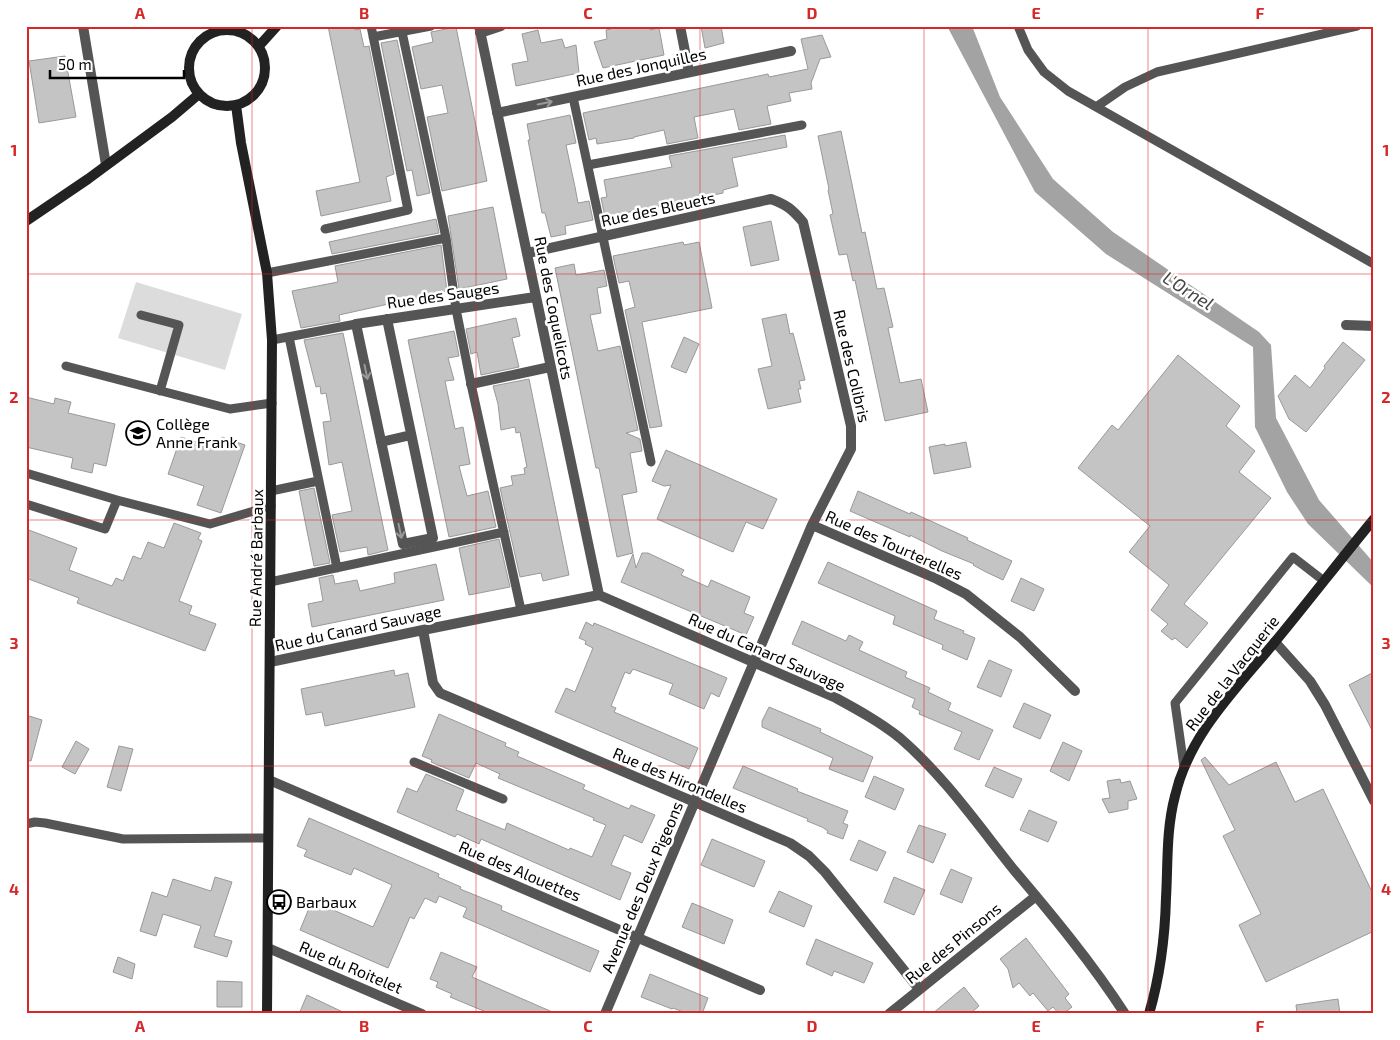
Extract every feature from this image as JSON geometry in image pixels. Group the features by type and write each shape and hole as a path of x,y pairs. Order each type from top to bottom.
{"street":[{"path":"83,26 106,165"},
{"path":"258,46 278,26"},
{"path":"479,30 501,26"},
{"path":"680,26 689,72"},
{"path":"219,28 241,33 251,38 258,46 265,66 262,82 254,95 236,105 222,106 210,102 199,94 192,82 189,69 191,56 197,44 219,28"},
{"name":"Rue des Coquelicots","path":"479,30 528,253 535,297 599,595"},
{"name":"Rue des Jonquilles","path":"497,113 790,51"},
{"path":"26,221 88,179 172,117 199,94"},
{"name":"Rue André Barbaux","path":"236,105 241,143 267,273 272,340 268,1014"},
{"name":"Rue des Bleuets","path":"528,253 771,199 793,209"},
{"name":"Rue des Colibris","path":"793,209 803,222 851,426 852,438 850,449 812,525"},
{"name":"Rue des Sauges","path":"356,324 535,297"},
{"path":"356,324 403,544 433,538 387,319"},
{"path":"1346,325 1374,326"},
{"path":"471,384 550,367"},
{"path":"381,442 412,436"},
{"name":"Rue de la Vacquerie","path":"1149,1014 1159,971 1166,899 1170,821 1175,795 1184,767 1199,737 1215,714 1374,519"},
{"name":"Rue des Tourterelles","path":"754,662 812,525 937,579 966,594 1020,637 1075,692"},
{"name":"Rue du Canard Sauvage","path":"270,662 599,595 836,698 869,716 899,738 929,766 1036,896 1108,988 1125,1014"},
{"name":"Rue des Hirondelles","path":"423,630 433,683 440,693 790,843 809,856 825,872 919,990"},
{"path":"1275,642 1310,681 1325,704 1374,801"},
{"name":"Avenue des Deux Pigeons","path":"604,1014 754,662"},
{"name":"Rue des Alouettes","path":"269,780 760,990"},
{"name":"Rue des Pinsons","path":"889,1014 1036,896"},
{"name":"Rue du Roitelet","path":"268,948 422,1014"}],"lane":[{"path":"325,228 408,210 371,26"},
{"path":"373,37 431,26"},
{"path":"1018,26 1028,50 1044,72 1068,91 1374,264"},
{"path":"1096,108 1125,87 1157,72 1357,26"},
{"path":"402,32 446,238 456,309 471,384 521,610"},
{"path":"573,97 651,462"},
{"path":"588,165 802,124"},
{"path":"267,273 446,238"},
{"path":"141,315 179,325 160,391"},
{"path":"272,340 356,324"},
{"path":"288,337 337,568"},
{"path":"66,366 230,409 272,403"},
{"path":"26,473 117,500 210,524 271,506"},
{"path":"271,491 318,481"},
{"path":"26,504 105,529 117,500"},
{"path":"270,582 504,532"},
{"path":"1184,767 1175,703 1293,557 1324,581"},
{"path":"414,762 502,799"},
{"path":"26,824 35,822 46,823 123,839 268,838"}],"shaded area":[{"path":"136,282 242,314 225,370 118,338"}],"water":[{"name":"L'Ornel","path":"947,26 972,26 1000,97 1053,179 1113,232 1259,332 1271,345 1276,418 1319,500 1374,563 1374,588 1308,524 1287,492 1255,427 1253,347 1106,254 1035,192"}],"building":[{"path":"328,26 354,26 355,30 360,29 364,47 369,46 394,174 386,177 391,201 321,216 316,191 360,182"},
{"path":"611,26 649,26 650,30 659,28 664,55 603,68 594,42 607,39 606,30 611,29"},
{"path":"701,26 721,26 724,43 705,48"},
{"path":"456,27 487,181 442,191 427,117 448,113 442,85 421,89 412,47 433,42 431,32"},
{"path":"538,30 541,43 562,39 565,48 576,45 579,73 516,86 512,64 528,61 522,34"},
{"path":"822,35 831,57 820,59 811,83 812,89 789,93 791,101 767,106 771,124 739,130 734,109 694,117 698,138 667,144 664,130 634,138 597,144 596,138 589,140 583,113 768,74 769,77 808,69 801,39"},
{"path":"397,40 430,193 417,196 412,170 407,171 381,43"},
{"path":"65,56 76,117 39,123 29,61"},
{"path":"570,115 576,143 566,145 578,203 589,201 593,220 565,226 566,234 551,237 545,213 542,213 528,140 530,140 527,124"},
{"path":"841,131 862,233 865,232 877,289 884,288 893,327 888,328 900,383 921,379 928,412 885,421 855,280 853,281 847,254 839,255 830,215 833,214 818,136"},
{"path":"785,135 787,147 732,158 738,186 723,190 723,193 605,217 601,198 607,197 604,180 672,167 669,156"},
{"path":"493,207 507,279 459,289 448,216"},
{"path":"436,219 439,233 332,254 329,242"},
{"path":"771,221 779,260 751,266 743,227"},
{"path":"683,242 684,245 699,242 712,308 642,322 662,426 650,428 625,310 635,307 629,281 619,283 613,256"},
{"path":"441,245 447,291 339,315 340,321 301,328 292,291 338,282 335,266"},
{"path":"574,264 576,275 604,270 607,286 597,288 601,313 590,315 598,351 620,346 638,430 626,433 640,439 642,451 630,453 637,492 622,495 633,553 617,557 599,468 596,468 555,268"},
{"path":"786,314 790,334 793,333 805,380 799,381 801,389 798,389 801,402 768,409 758,369 772,366 762,319"},
{"path":"516,318 520,336 512,338 519,367 481,375 477,352 471,354 466,329"},
{"path":"454,331 459,356 448,358 454,380 445,381 455,429 463,427 470,464 459,466 467,496 488,491 496,527 449,537 408,340"},
{"path":"343,333 388,550 368,555 367,547 340,552 332,515 352,511 342,462 329,465 323,422 331,421 326,393 321,394 320,386 316,387 304,340"},
{"path":"684,337 699,344 686,373 671,367"},
{"path":"1343,342 1365,360 1306,432 1289,419 1278,396 1295,375 1310,388"},
{"path":"1178,355 1240,406 1226,426 1255,451 1239,472 1271,498 1184,604 1208,623 1187,648 1175,638 1172,640 1161,631 1168,624 1151,610 1169,585 1129,552 1150,526 1078,468 1112,425 1118,430"},
{"path":"529,379 569,575 543,581 541,573 520,577 500,488 513,485 511,476 525,474 524,468 527,467 520,432 516,433 515,427 501,430 498,404 493,386"},
{"path":"26,397 54,404 55,398 71,402 68,413 115,424 106,466 94,463 92,473 71,468 73,458 26,447"},
{"path":"181,437 217,449 222,437 245,445 221,513 197,505 204,486 168,474"},
{"path":"966,442 971,467 934,474 929,447"},
{"path":"666,450 777,499 763,529 746,522 733,552 657,519 671,485 664,486 652,481"},
{"path":"314,488 330,563 314,566 299,491"},
{"path":"858,491 910,514 911,512 1012,561 1003,580 974,564 910,535 910,537 850,511"},
{"path":"174,523 201,533 198,539 202,541 179,601 192,606 189,614 216,624 205,651 77,603 79,598 26,578 26,529 77,548 69,570 112,586 116,578 123,581 133,556 141,559 148,542 164,548"},
{"path":"499,539 510,587 469,595 459,548"},
{"path":"642,553 648,553 684,570 681,575 708,587 711,580 750,597 744,613 754,617 746,635 621,582 633,554 636,568"},
{"path":"828,562 937,611 934,619 964,631 963,633 975,638 967,660 942,649 943,645 893,624 895,616 818,583"},
{"path":"436,564 444,600 312,627 308,604 323,601 319,578 333,575 335,584 357,580 360,591 395,583 394,573"},
{"path":"1021,578 1044,589 1034,611 1011,601"},
{"path":"802,621 846,641 849,635 863,642 859,650 907,672 905,677 930,688 928,692 951,703 948,710 993,730 979,760 954,749 962,732 919,714 920,711 912,707 915,699 792,644"},
{"path":"586,622 593,626 594,623 727,678 719,697 711,693 704,709 669,694 673,684 633,669 630,674 625,672 611,706 616,708 614,712 698,748 689,769 555,712 566,688 575,692 593,648 585,644 586,641 579,638"},
{"path":"989,660 1012,670 1001,697 977,687"},
{"path":"394,670 395,676 408,673 415,707 325,726 322,712 306,715 301,689"},
{"path":"1374,672 1374,734 1349,685"},
{"path":"1024,703 1051,715 1040,739 1013,727"},
{"path":"769,707 821,729 820,732 873,757 863,782 829,769 833,758 762,727 762,721"},
{"path":"439,714 506,743 505,746 519,752 517,756 585,785 583,789 629,809 631,805 655,815 642,843 624,835 611,865 631,873 620,900 481,839 479,844 457,834 455,837 397,812 407,788 417,792 426,774 464,790 456,810 505,830 507,823 569,850 570,848 592,857 606,825 593,820 594,818 498,778 500,774 476,763 469,778 431,762 432,760 422,756"},
{"path":"26,715 42,720 31,761 26,760"},
{"path":"76,741 89,749 75,774 62,767"},
{"path":"1063,742 1082,751 1069,781 1050,771"},
{"path":"119,746 133,749 121,791 107,787"},
{"path":"1205,757 1229,785 1276,762 1295,802 1323,789 1374,896 1374,931 1266,982 1239,925 1261,914 1223,836 1235,830 1201,760"},
{"path":"743,766 798,789 797,791 848,811 843,823 848,825 843,839 827,833 828,831 822,827 807,821 808,819 733,788"},
{"path":"994,767 1022,779 1013,798 985,786"},
{"path":"874,776 904,789 895,810 865,797"},
{"path":"1120,779 1121,783 1130,781 1137,799 1128,801 1128,809 1109,813 1102,799 1110,798 1107,781"},
{"path":"1029,810 1057,822 1048,842 1020,830"},
{"path":"309,818 439,874 438,877 461,887 460,889 502,906 501,910 599,951 590,972 463,917 467,908 439,896 436,903 425,898 414,919 410,917 388,968 300,930 312,901 373,927 392,885 354,868 351,875 304,856 307,850 297,846"},
{"path":"919,825 946,834 933,863 907,852"},
{"path":"712,839 765,861 754,887 701,865"},
{"path":"859,840 886,852 877,871 850,860"},
{"path":"951,869 972,878 962,903 940,894"},
{"path":"215,877 232,882 214,936 232,941 227,957 194,947 201,926 163,914 156,936 140,931 152,892 167,897 173,879 211,891"},
{"path":"894,877 925,890 914,915 884,902"},
{"path":"779,891 812,906 804,927 769,912"},
{"path":"692,903 733,920 724,944 682,927"},
{"path":"1026,938 1069,994 1065,998 1072,1007 1063,1014 1059,1014 1053,1007 1048,1011 1033,993 1030,996 1019,983 1013,988 1008,969 1000,959"},
{"path":"816,939 873,963 864,983 834,971 832,976 806,964"},
{"path":"441,952 477,967 472,977 557,1014 491,1014 450,997 452,994 436,987 438,982 430,979"},
{"path":"118,957 135,964 132,979 113,972"},
{"path":"650,974 708,998 702,1014 688,1014 641,997"},
{"path":"217,981 242,982 242,1007 217,1007"},
{"path":"964,987 979,1006 970,1014 932,1014"},
{"path":"307,995 347,1014 299,1014"},
{"path":"1338,999 1340,1014 1297,1014 1296,1005"}],"place":[{"name":"Collège Anne Frank","path":"138,433"},
{"name":"Barbaux","path":"279,902"}]}
